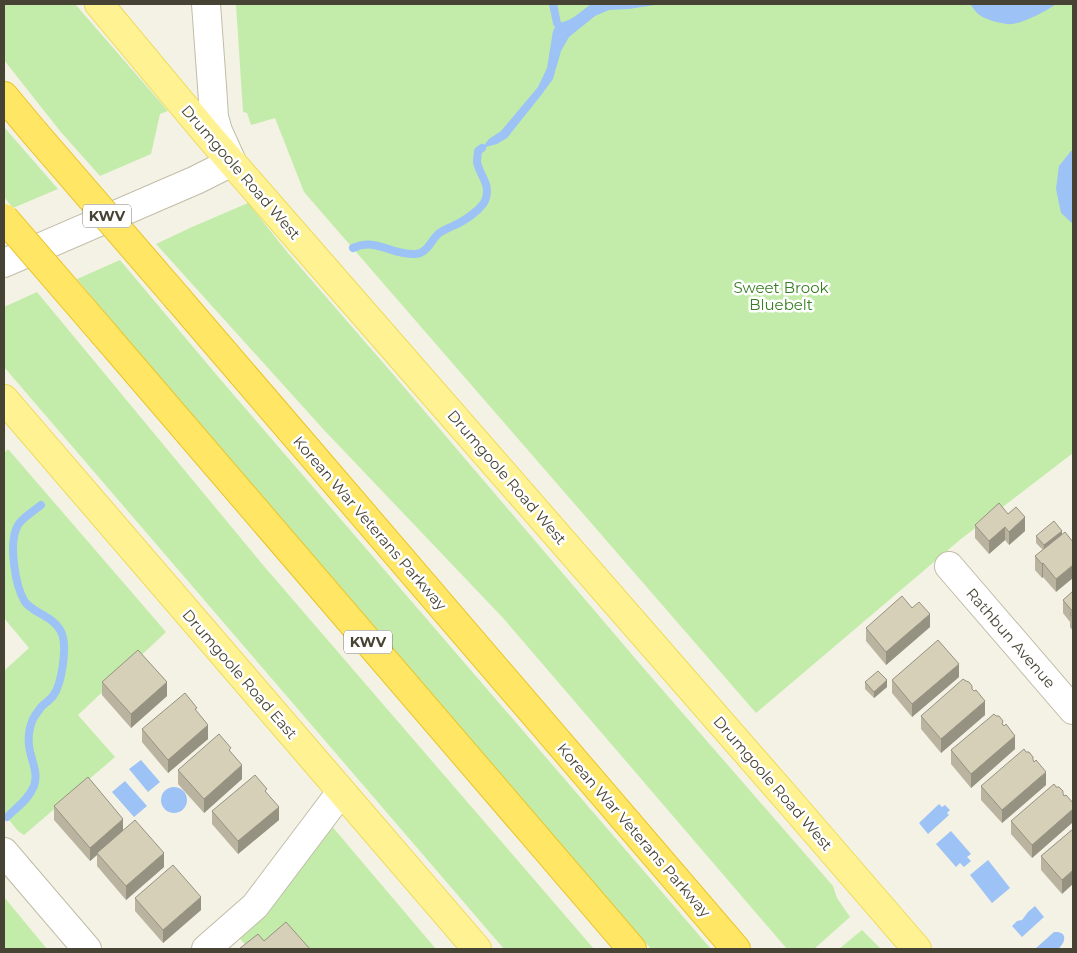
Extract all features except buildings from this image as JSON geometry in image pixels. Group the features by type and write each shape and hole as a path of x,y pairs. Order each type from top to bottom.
{"highway":[{"name":"Korean War Veterans Parkway","path":"4,96 736,949"},
{"name":"KWV","path":"4,218 632,949"}],"main road":[{"name":"Drumgoole Road West","path":"99,4 232,162 917,949"},
{"name":"Drumgoole Road East","path":"4,399 477,949"}],"street":[{"path":"4,263 196,180 232,162 214,117 206,4"},
{"name":"Rathbun Avenue","path":"950,566 1073,710"},
{"path":"206,949 255,906 341,792"},
{"path":"4,852 87,949"}],"green space":[{"path":"4,4 75,4 168,111 160,114 151,154 100,176 60,131 4,60"},
{"name":"Sweet Brook Bluebelt","path":"236,4 1073,4 1073,453 961,539 756,713 304,192 275,118 251,125 247,113 243,112"},
{"path":"4,127 58,189 13,208 4,197"},
{"path":"248,203 288,253 640,664 833,886 837,898 850,917 814,949 787,949 504,619 324,430 156,244"},
{"path":"120,260 220,379 711,949 651,949 77,279"},
{"path":"37,292 263,565 594,949 504,949 4,367 4,307"},
{"path":"8,449 166,632 78,715 115,757 24,835 18,831 4,814 4,671 29,648 4,618 4,453"},
{"path":"330,824 436,949 249,949 236,934"},
{"path":"4,897 47,949 4,949"},
{"path":"862,930 881,949 839,949"}],"water":[{"path":"591,4 661,4 609,10 595,16 569,37 561,51 553,79 507,138 497,144 482,148 489,139 501,131 538,87 547,68 553,31 557,23 571,19"},
{"path":"970,4 1056,4 1028,19 1009,24 984,18"},
{"path":"1073,150 1073,224 1061,213 1056,189 1059,166"},
{"path":"141,760 160,782 148,792 129,769"},
{"path":"125,781 147,806 134,817 112,792"},
{"path":"174,787 184,790 187,800 184,810 174,813 164,810 161,800 164,790"},
{"path":"939,804 942,807 945,805 950,810 947,813 949,815 928,834 919,823"},
{"path":"951,831 971,854 967,857 971,861 964,867 960,863 956,867 936,844"},
{"path":"988,860 1010,888 992,903 970,875"},
{"path":"1035,906 1044,917 1022,937 1012,926 1017,921 1022,920"},
{"path":"1054,932 1064,935 1063,943 1058,949 1035,949"}],"waterway":[{"path":"553,4 557,23"},
{"path":"353,248 369,245 407,254 420,253 426,249 438,234 473,214 482,206 487,192 486,184 477,162 478,151 482,148"},
{"path":"7,817 26,799 34,786 35,770 29,742 30,728 36,714 56,690 63,666 64,648 62,634 55,623 25,602 18,586 14,564 13,542 18,525 41,505"}]}
